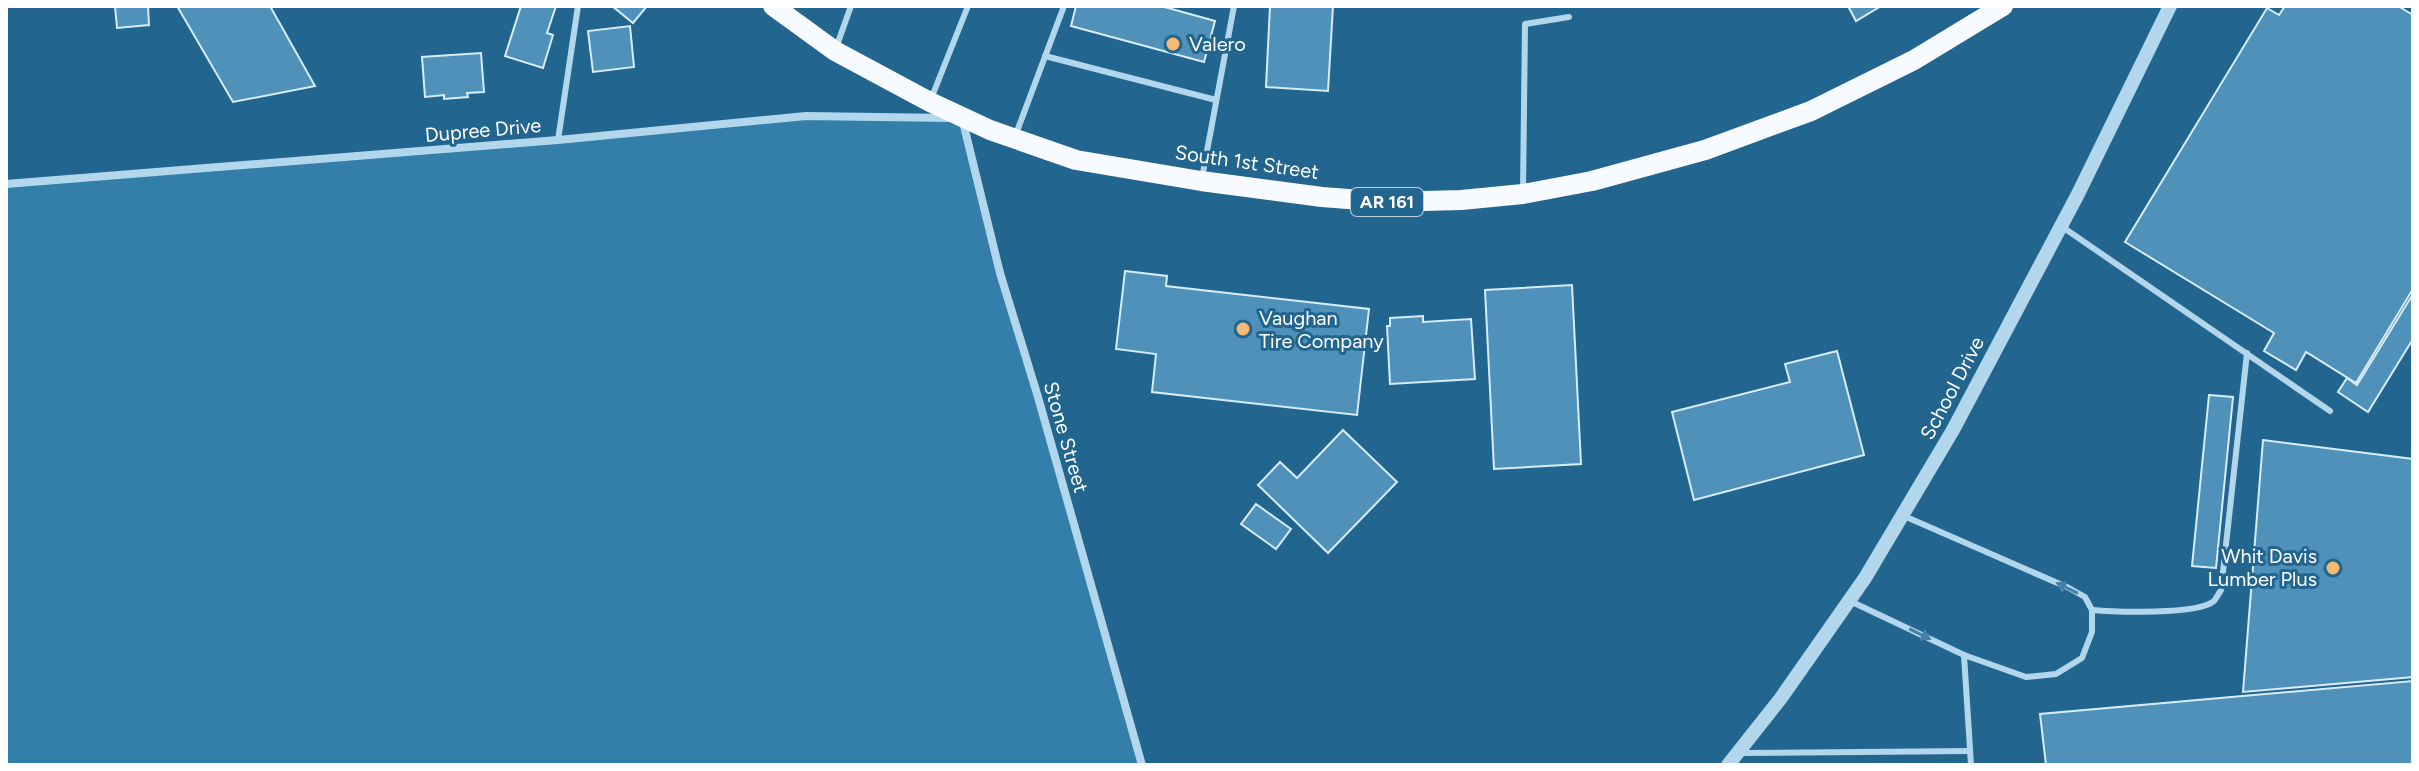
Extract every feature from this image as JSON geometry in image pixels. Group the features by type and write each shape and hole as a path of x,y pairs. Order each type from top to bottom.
{"main road":[{"name":"South 1st Street","path":"773,6 835,51 930,102 962,118 1076,160 1201,181 1387,202 1523,194 1592,181 1705,150 1811,111 1914,60 2003,6"}],"street":[{"name":"School Drive","path":"1732,759 1781,698 1850,601 1953,430 2061,226 2170,6"},
{"name":"Dupree Drive","path":"6,184 558,140 806,116 962,118"},
{"name":"Stone Street","path":"962,118 1000,273 1142,765"}],"lane":[{"path":"558,140 578,6"},
{"path":"835,51 851,6"},
{"path":"930,102 968,6"},
{"path":"1014,138 1064,6"},
{"path":"1201,181 1234,6"},
{"path":"1523,194 1525,24 1569,17"},
{"path":"1045,56 1216,100"},
{"path":"2061,226 2330,411"},
{"path":"2092,610 2134,613 2205,606 2215,600 2221,590 2247,353"},
{"path":"1850,601 1964,655 2026,677 2056,674 2082,658 2092,632 2092,610 2085,597 1903,515"},
{"path":"1964,655 1971,765"},
{"path":"1732,759 1970,751"}],"shaded area":[{"path":"962,118 1000,273 1141,765 6,765 6,184 744,121"}],"building":[{"path":"115,6 148,6 149,25 117,28"},
{"path":"177,6 270,6 315,86 233,102"},
{"path":"521,6 556,6 547,33 553,35 543,68 505,56"},
{"path":"612,6 647,6 633,23"},
{"name":"Valero","path":"1076,6 1161,6 1215,21 1204,62 1071,26"},
{"path":"1270,6 1333,6 1328,91 1266,87"},
{"path":"1848,6 1881,6 1856,21"},
{"path":"2285,6 2398,6 2413,15 2413,289 2356,383 2306,352 2296,370 2264,351 2274,333 2125,242 2267,8 2279,15"},
{"path":"630,26 634,67 593,72 588,31"},
{"path":"481,53 484,92 467,93 468,97 425,97 422,57"},
{"name":"Vaughan Tire Company","path":"1125,271 1167,276 1166,286 1369,309 1357,415 1152,392 1156,354 1116,349"},
{"path":"1572,285 1581,464 1494,469 1485,290"},
{"path":"2413,294 2413,339 2368,412 2338,392 2347,378 2357,385"},
{"path":"1423,316 1423,322 1471,319 1475,379 1390,384 1387,326 1390,326 1390,318"},
{"path":"1837,351 1864,455 1694,500 1672,412 1790,382 1785,364"},
{"path":"2209,395 2233,397 2216,568 2192,566"},
{"path":"1343,430 1397,482 1328,553 1258,485 1280,462 1297,478"},
{"name":"Whit Davis Lumber Plus","path":"2263,440 2413,459 2413,677 2243,692"},
{"path":"1256,504 1291,529 1276,549 1241,524"},
{"path":"2413,681 2413,765 2046,765 2040,714"}],"place":[{"name":"Valero","path":"1173,44"},
{"name":"Vaughan Tire Company","path":"1243,329"},
{"name":"Whit Davis Lumber Plus","path":"2333,568"}]}
